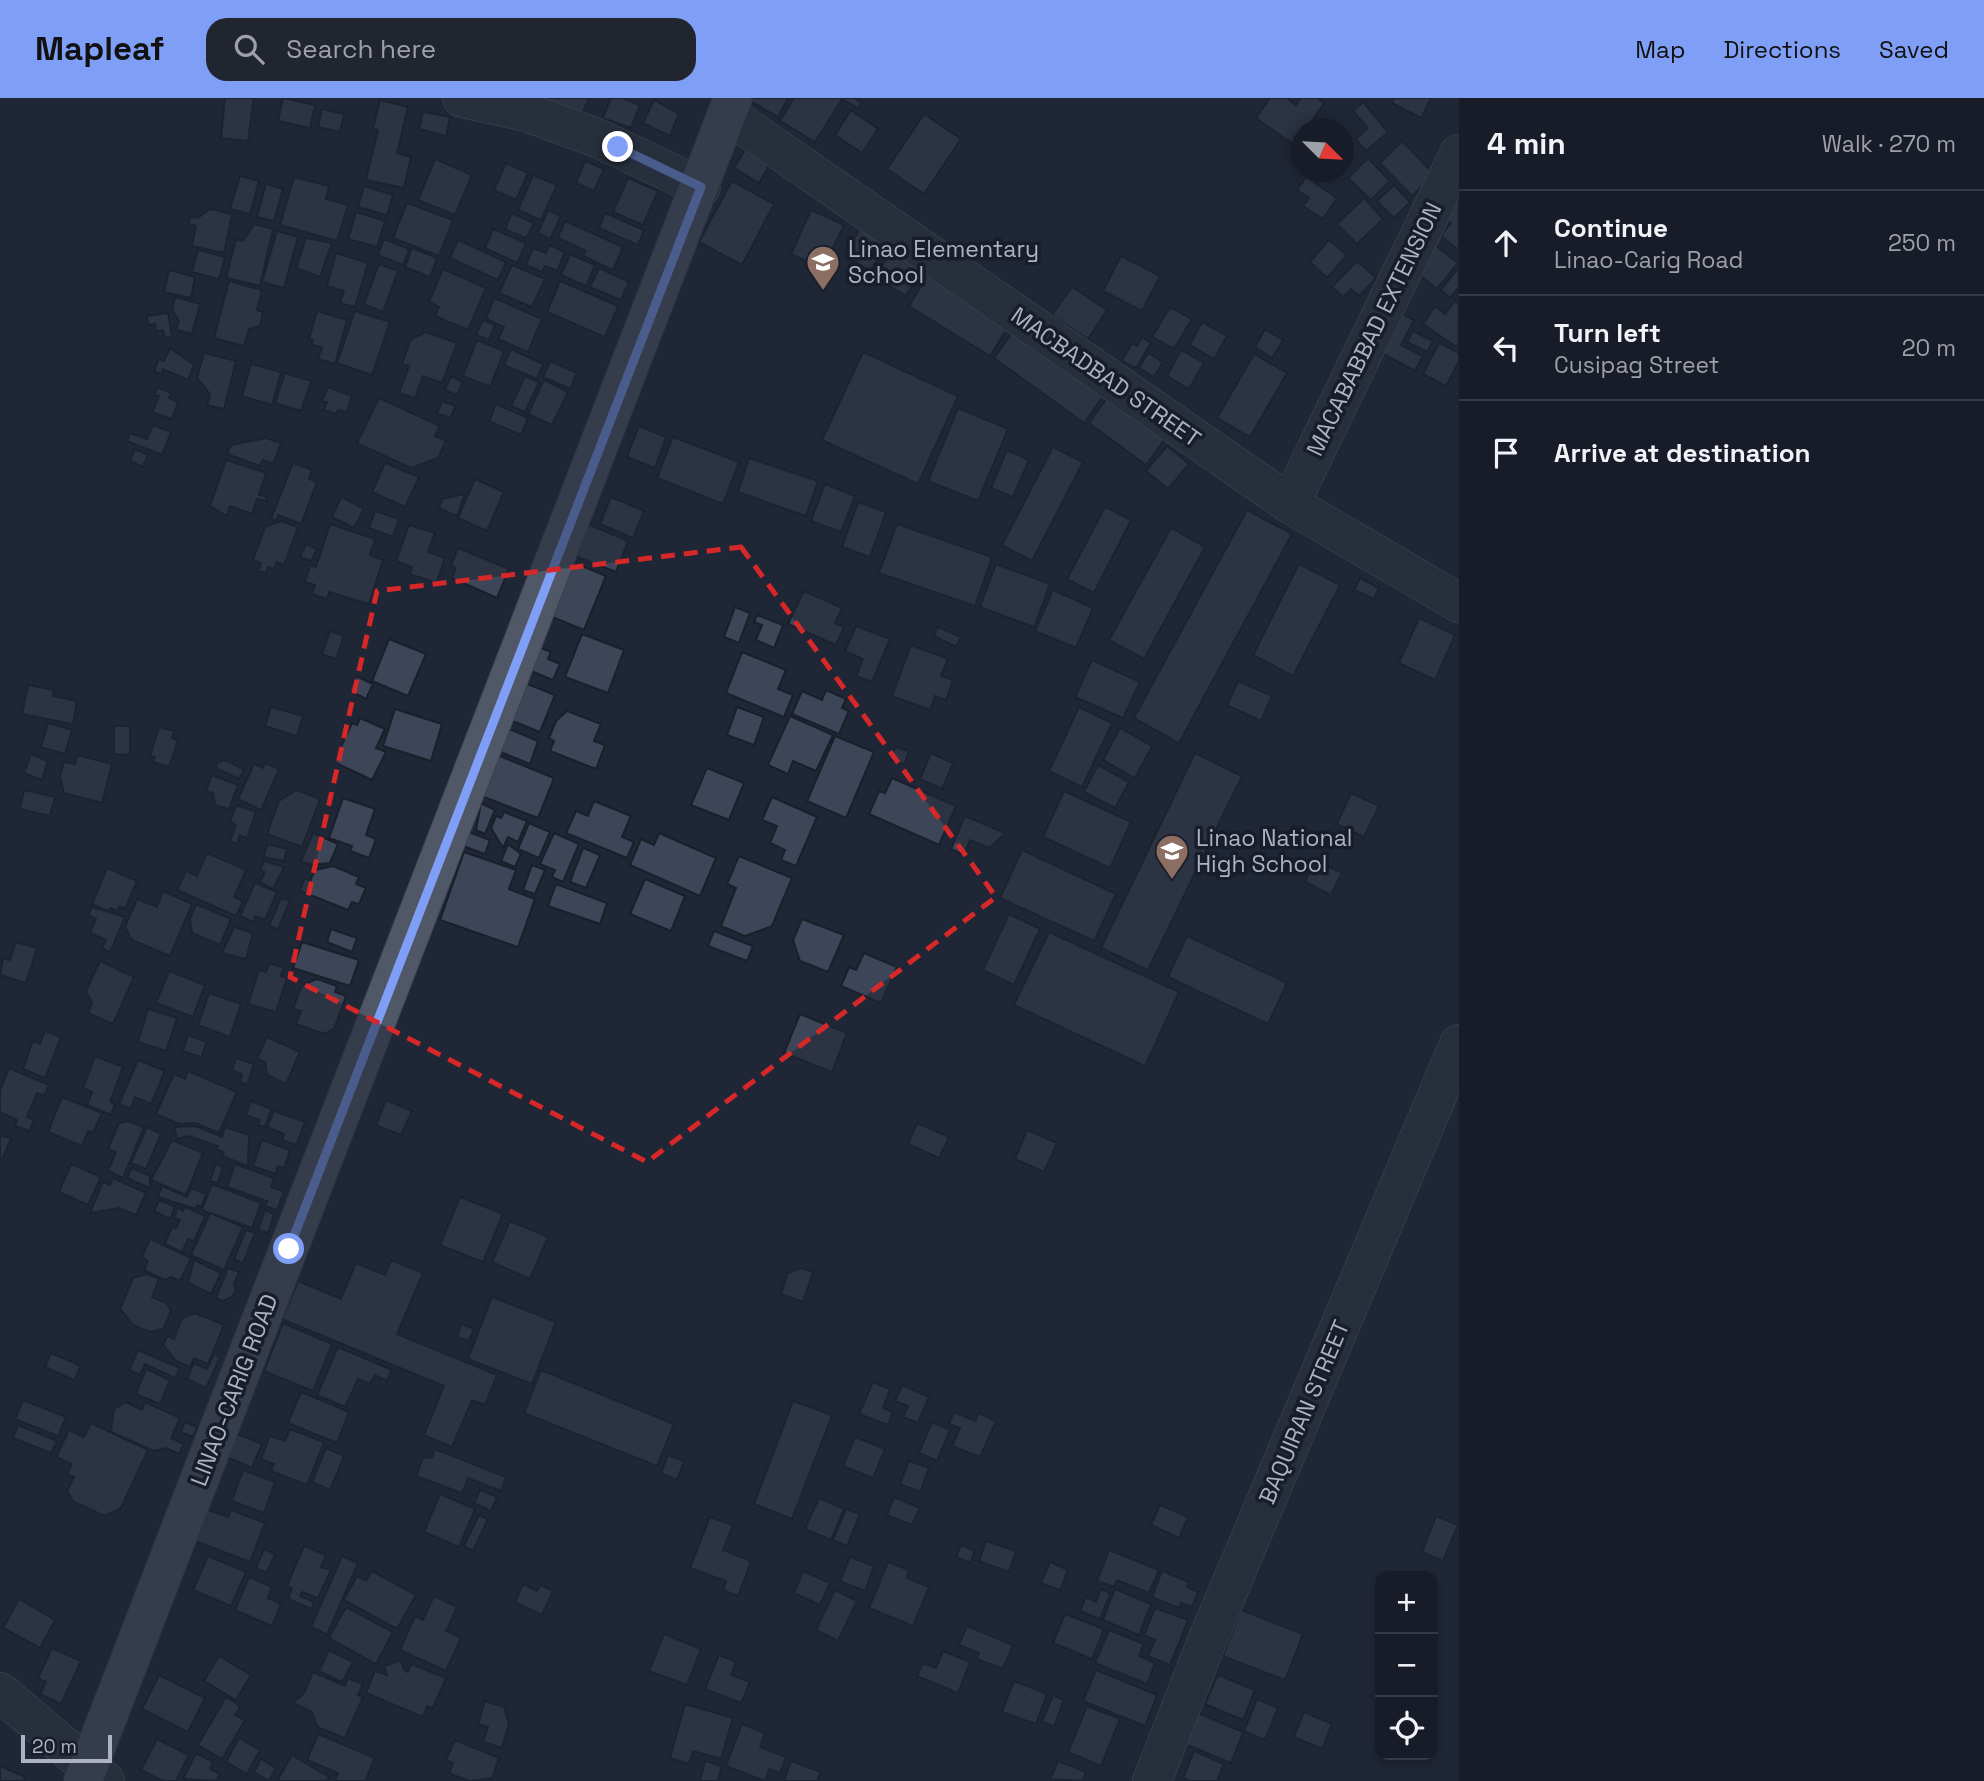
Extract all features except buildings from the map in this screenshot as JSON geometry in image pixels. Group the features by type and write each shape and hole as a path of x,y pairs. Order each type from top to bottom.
{"main road":[{"name":"LINAO-CARIG ROAD","path":"92,1776 730,106"}],"street":[{"path":"462,98 526,112 586,133 701,187"},
{"name":"MACBADBAD STREET","path":"730,106 1290,504 1459,603"},
{"name":"MACABABBAD EXTENSION","path":"1290,504 1459,154"},
{"name":"BAQUIRAN STREET","path":"1152,1781 1207,1641 1459,1044"},
{"path":"0,1692 92,1776"}],"highlighted area":[{"path":"741,547 996,897 647,1162 290,977 377,591"}],"place":[{"name":"Linao Elementary School","path":"823,292"},
{"name":"Linao National High School","path":"1172,881"}],"route":[{"path":"289,1249 701,187 618,147"}]}
